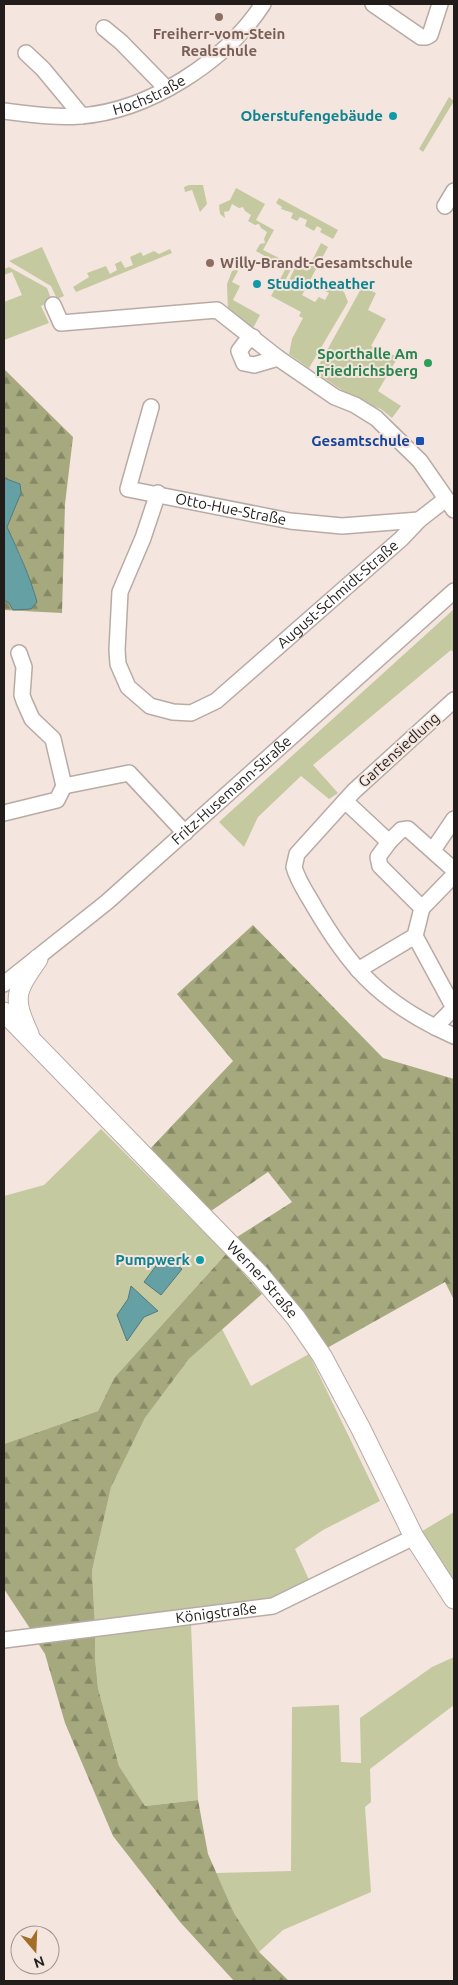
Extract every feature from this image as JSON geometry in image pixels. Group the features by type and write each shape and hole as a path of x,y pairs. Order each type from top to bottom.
{"main road":[{"path":"32,1042 21,1017 17,994 20,984 38,959"},
{"name":"Werner Straße","path":"4,1012 260,1275 296,1318 329,1367 414,1537 454,1599"}],"street":[{"name":"Hochstraße","path":"4,111 64,117 82,116 128,106 167,90 200,68 232,41 263,4"},
{"path":"373,4 426,38 430,34 440,4"},
{"path":"104,28 121,42 167,90"},
{"path":"26,53 43,69 82,116"},
{"path":"446,206 454,191"},
{"path":"53,305 61,323 217,310 278,358 335,397 356,405 376,418 420,461 450,505"},
{"path":"252,338 239,351 244,363 254,365 278,358"},
{"name":"Otto-Hue-Straße","path":"151,407 128,489 158,493 290,521 342,526 419,520"},
{"name":"August-Schmidt-Straße","path":"158,493 143,538 120,592 117,650 122,677 128,687 150,706 173,712 191,713 205,708 230,690 401,539 419,520 450,505"},
{"name":"Fritz-Husemann-Straße","path":"4,984 38,959 185,833 454,591"},
{"path":"4,814 57,800 64,786 53,739 32,719 24,701 22,695 24,667 19,653"},
{"name":"Gartensiedlung","path":"454,700 345,801 297,854 294,868 334,940 358,970 387,998 454,1036"},
{"path":"64,786 129,773 185,833"},
{"name":"Gartensiedlung","path":"345,801 389,842"},
{"path":"433,850 454,819"},
{"path":"422,908 380,866 378,857 389,842 401,830 408,829 454,870"},
{"path":"358,970 414,936 422,908 454,874"},
{"path":"414,936 454,1008 435,1026"},
{"name":"Königstraße","path":"4,1640 273,1606 414,1537"}],"green space":[{"path":"449,97 454,101 423,152 419,149"},
{"path":"203,185 207,204 200,212 192,190 185,192 184,187"},
{"path":"236,188 265,204 256,220 274,230 263,250 293,265 285,281 288,282 296,266 307,271 321,243 328,247 302,295 315,302 319,297 325,300 329,293 323,290 327,282 344,292 348,302 309,368 289,354 292,339 303,318 299,316 301,312 271,296 286,268 256,251 260,244 265,243 264,239 267,232 259,224 255,225 248,221 251,215 243,207 239,208 232,204 229,211 224,212 225,218 220,214 219,205 230,200"},
{"path":"279,198 338,230 333,239 320,232 322,229 317,226 314,231 305,226 307,220 300,217 297,221 291,218 293,213 281,209 282,207 276,203"},
{"path":"42,247 64,296 57,299 51,286 9,261"},
{"path":"170,249 172,253 76,292 73,287 89,277 87,273 106,266 110,274 117,270 115,264 121,261 125,268 133,265 130,257 141,252 143,256 154,251 159,254"},
{"path":"9,267 47,288 52,301 41,306 49,323 4,340 4,302 22,295 12,272 4,275 4,269"},
{"path":"232,271 238,271 232,282 240,286 233,300 260,315 253,328 228,311 227,284"},
{"path":"362,287 376,293 368,310 386,319 371,346 398,357 378,391 401,406 392,418 381,409 358,401 315,372"},
{"path":"4,369 73,437 65,504 62,613 4,610 4,600 9,603 35,594 7,527 21,493 20,484 4,478"},
{"path":"454,609 454,653 451,650 313,765 338,793 329,799 301,776 258,817 244,847 219,822"},
{"path":"253,925 383,1058 454,1079 454,1300 445,1282 327,1348 278,1281 237,1237 292,1202 268,1172 211,1211 150,1149 233,1061 177,994"},
{"path":"101,1129 226,1254 114,1378 98,1411 4,1444 4,1196 44,1185"},
{"path":"226,1254 262,1294 189,1359 145,1418 111,1487 92,1571 95,1626 33,1633 4,1589 4,1444 98,1411 114,1378"},
{"path":"222,1329 251,1386 309,1354 380,1501 323,1530 295,1549 310,1582 276,1600 95,1626 92,1571 111,1486 145,1418 189,1359"},
{"path":"454,1512 454,1581 419,1533"},
{"path":"191,1623 198,1800 145,1806 119,1766 98,1688 95,1635"},
{"path":"95,1635 98,1688 119,1766 145,1806 198,1800 208,1854 234,1913 259,1952 289,1981 234,1981 180,1922 113,1836 65,1723 45,1654 36,1640"},
{"path":"454,1657 454,1705 370,1769 371,1802 365,1807 371,1892 283,1930 259,1952 234,1913 216,1873 291,1871 292,1707 339,1705 341,1762 361,1763 360,1718 432,1667"}],"water":[{"path":"4,478 20,484 21,493 7,527 37,602 31,609 13,610 9,603 4,600"},
{"path":"164,1255 182,1269 161,1295 144,1282"},
{"path":"131,1286 158,1311 144,1317 127,1341 117,1315 128,1299"}],"place":[{"name":"Freiherr-vom-Stein Realschule","path":"219,17"},
{"name":"Oberstufengebäude","path":"393,116"},
{"name":"Willy-Brandt-Gesamtschule","path":"210,263"},
{"name":"Studiotheather","path":"257,284"},
{"name":"Sporthalle Am Friedrichsberg","path":"428,363"},
{"name":"Gesamtschule","path":"420,441"},
{"name":"Pumpwerk","path":"200,1260"}]}
